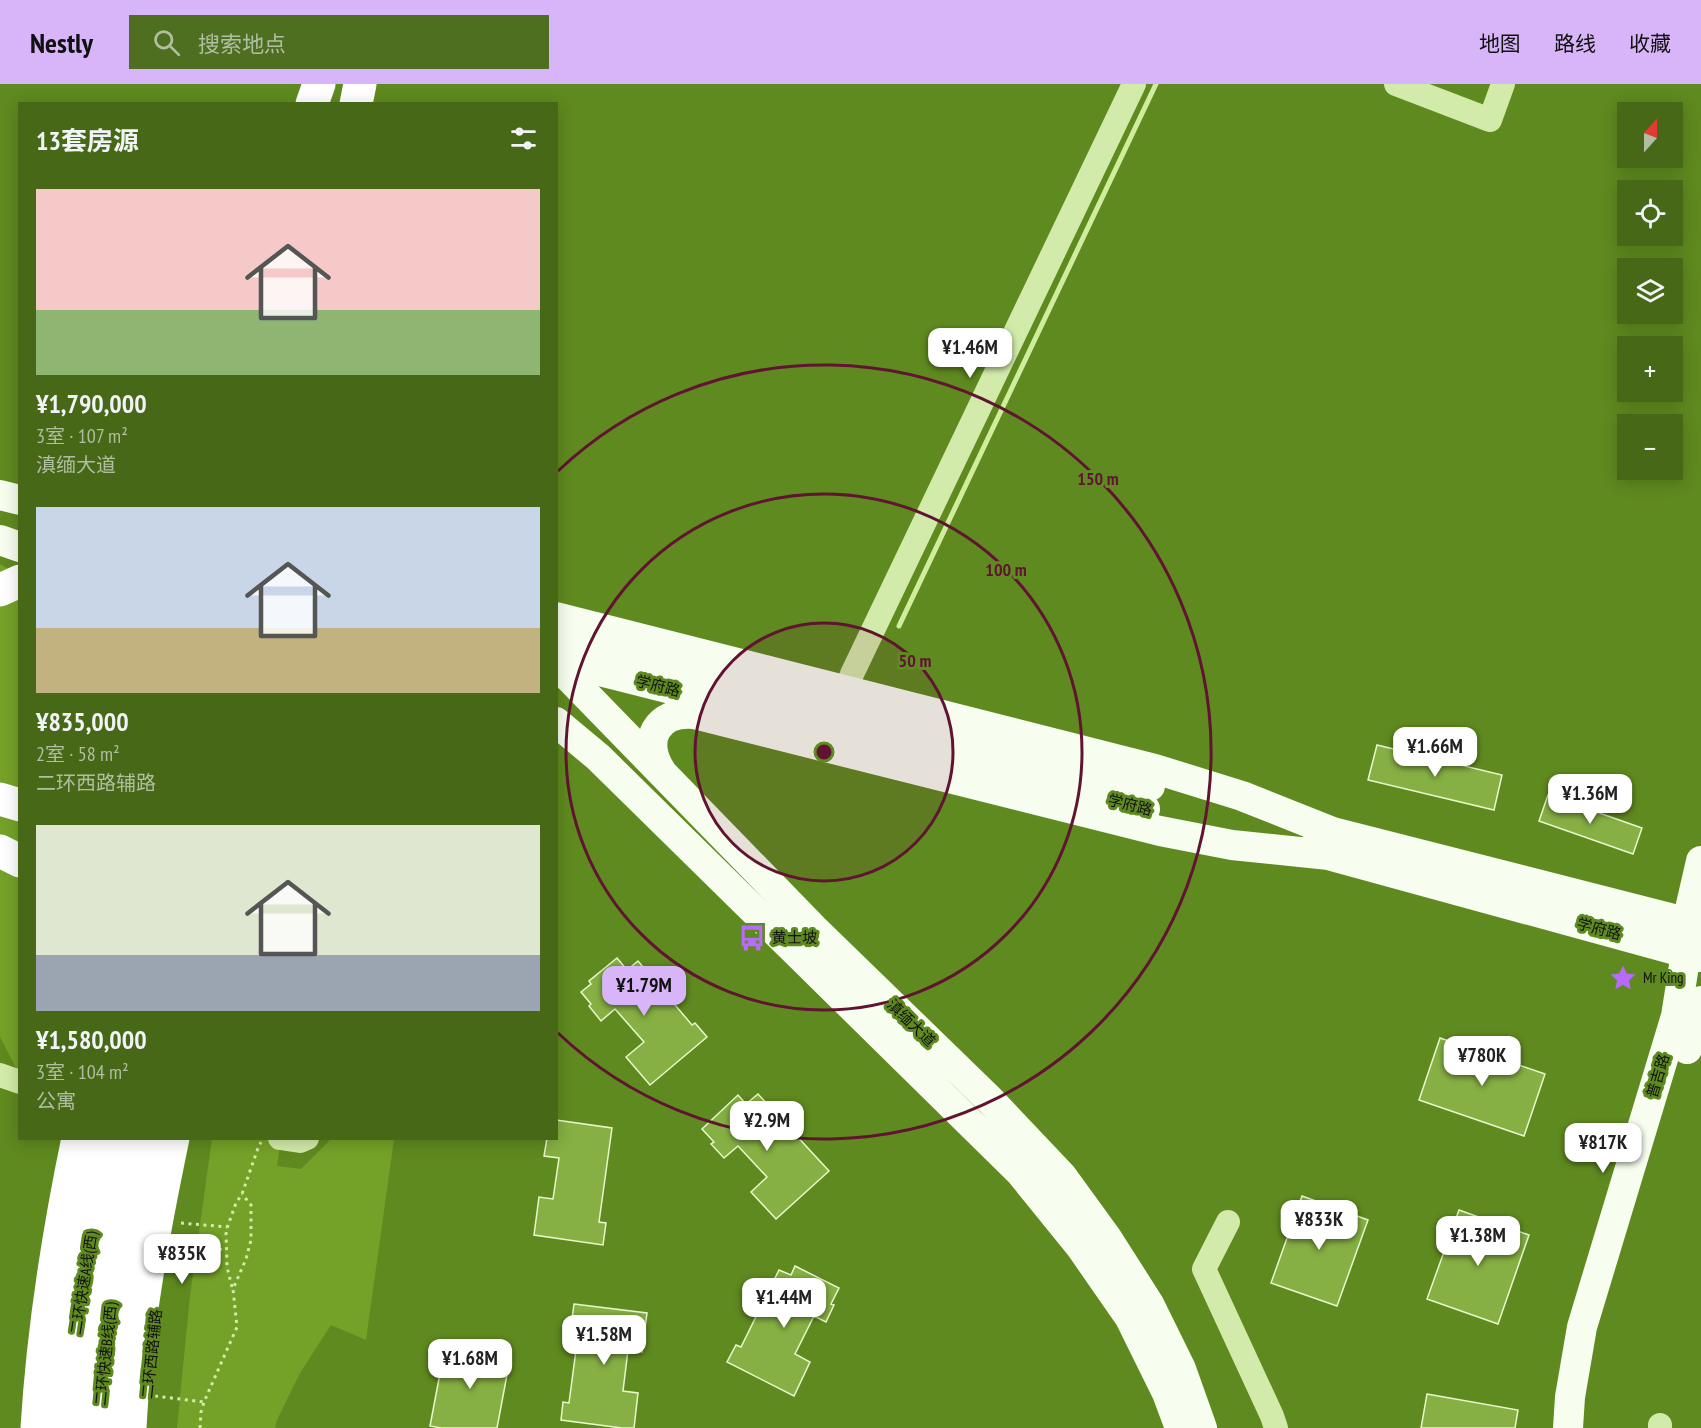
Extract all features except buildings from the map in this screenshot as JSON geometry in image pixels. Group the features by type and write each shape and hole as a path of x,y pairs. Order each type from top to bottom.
{"highway":[{"path":"312,102 319,84"},
{"path":"325,102 329,84"},
{"path":"356,102 360,84"},
{"path":"380,102 382,84"},
{"path":"0,590 18,582"},
{"path":"0,799 18,804"},
{"path":"0,851 18,860"},
{"path":"37,1428 51,1283 78,1140"},
{"name":"二环快速A线(西)","path":"68,1428 73,1357 82,1288 110,1140"},
{"name":"二环快速B线(西)","path":"99,1428 104,1360 113,1293 141,1140"},
{"path":"130,1428 136,1354 146,1283 173,1140"}],"main road":[{"path":"311,102 313,84"},
{"path":"372,102 376,84"},
{"path":"0,519 18,524"},
{"path":"0,539 18,534"},
{"path":"0,539 18,546"},
{"name":"学府路","path":"558,618 1173,774 1257,802 1332,844"},
{"name":"学府路","path":"558,637 1148,798"},
{"name":"学府路","path":"558,662 1148,798 1695,940"},
{"name":"滇缅大道","path":"558,664 814,929 990,1100 1062,1176 1107,1238 1149,1304 1181,1369 1202,1428"},
{"path":"734,723 725,717 720,708 720,687 732,670 746,665"},
{"path":"661,771 654,759 652,741 655,730 667,718 679,714 694,714 1160,831 1232,845 1332,844"},
{"name":"滇缅大道","path":"558,723 598,757 1020,1172 1080,1246 1130,1318 1167,1393 1180,1428"},
{"name":"普吉路","path":"1568,1428 1570,1397 1582,1327 1676,1016 1695,940 1701,861"},
{"name":"普吉路","path":"1587,1428 1588,1396 1601,1333 1701,1001"},
{"path":"52,1428 67,1286 94,1140"},
{"path":"114,1428 120,1352 128,1295 157,1140"}],"street":[{"path":"846,691 852,674 1134,84"},
{"path":"1396,84 1490,120 1503,84"},
{"path":"0,1076 18,1081"},
{"path":"21,1428 36,1281 62,1140"},
{"name":"二环西路辅路","path":"145,1428 154,1328 166,1251 189,1140"},
{"path":"1228,1222 1204,1269 1276,1428"}],"path":[{"path":"200,1428 204,1402 237,1327 233,1289 227,1267 225,1231 263,1140"},
{"path":"233,1289 246,1259 251,1240 251,1205 242,1194"},
{"path":"172,1220 227,1227"},
{"path":"166,1251 226,1249"},
{"path":"147,1396 204,1402"}],"green space":[{"path":"0,564 18,575 18,1072 0,1037"},
{"path":"212,1140 281,1140 277,1166 301,1169 330,1140 394,1140 366,1340 331,1325 300,1373 275,1428 177,1428 190,1296"}],"waterway":[{"path":"899,626 1156,84"}],"place":[{"name":"黄士坡","path":"752,938"},
{"name":"Mr King","path":"1623,978"}]}
